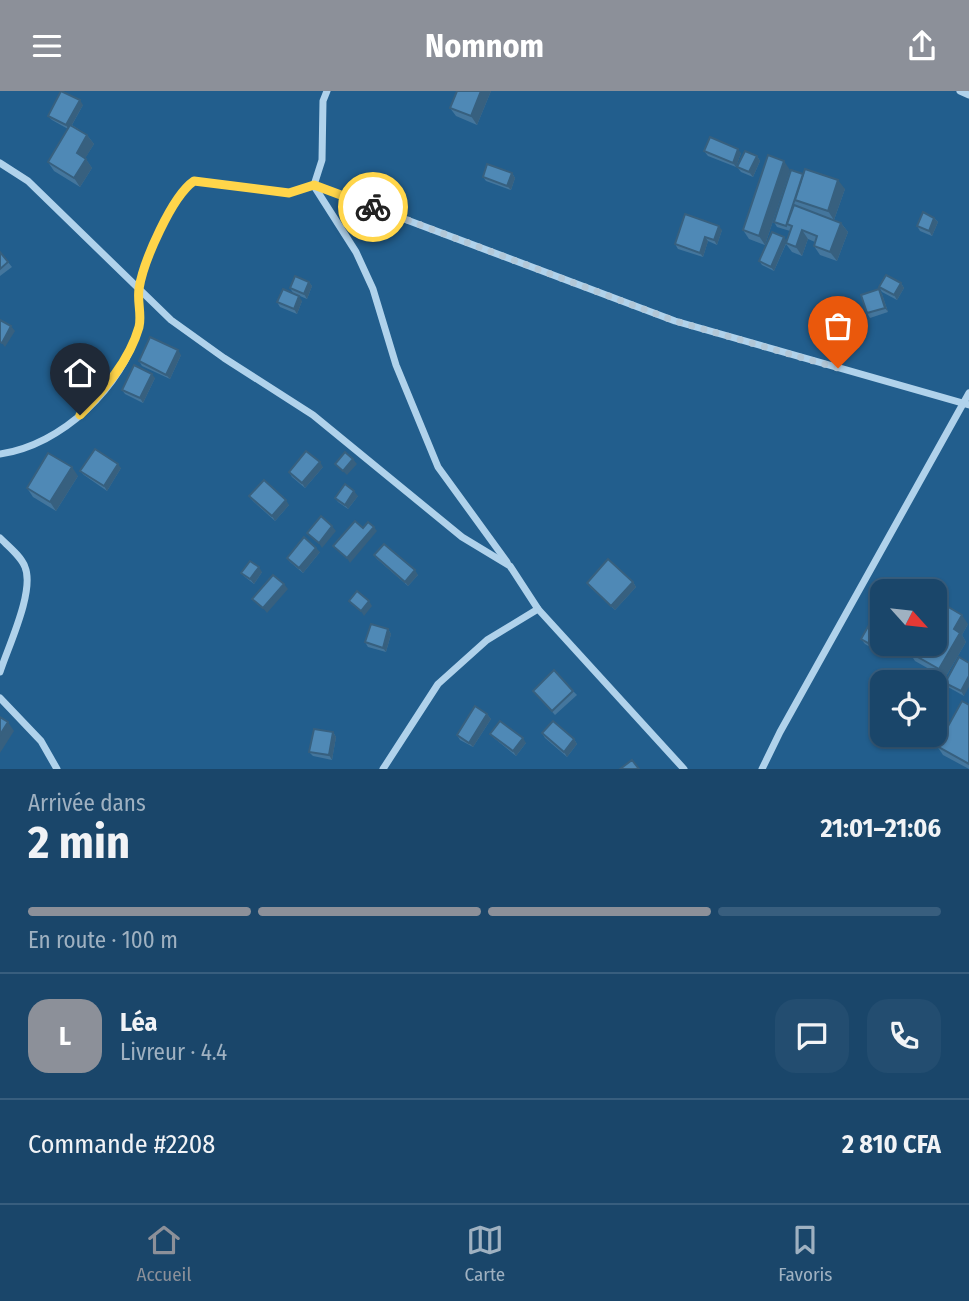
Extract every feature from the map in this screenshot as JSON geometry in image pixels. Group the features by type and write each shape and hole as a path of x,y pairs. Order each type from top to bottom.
{"street":[{"path":"327,91 322,160 314,185 356,252 373,289 396,365 438,467 538,609 684,769"},
{"path":"960,91 969,95"},
{"path":"0,163 29,181 172,320 224,359 313,415 462,537 510,566"},
{"path":"0,454 47,440 70,425 121,366 139,325 139,289 154,245 183,189 194,181 289,193 314,185 675,321 966,404"},
{"path":"762,769 780,732 966,404 969,393"},
{"path":"0,538 24,564 27,591 0,672"},
{"path":"383,769 438,684 487,641 538,609"},
{"path":"0,698 41,740 57,769"}],"building":[{"path":"61,91 80,100 66,125 48,116"},
{"path":"457,91 481,91 471,116 450,108"},
{"path":"70,125 87,135 77,153 86,159 74,178 48,162"},
{"path":"710,137 738,149 733,163 704,151"},
{"path":"745,151 757,156 749,172 737,167"},
{"path":"768,155 784,161 759,236 743,230"},
{"path":"487,164 512,173 507,186 483,177"},
{"path":"805,169 838,180 828,211 795,200"},
{"path":"791,170 803,174 786,226 774,222"},
{"path":"794,205 841,223 830,252 814,246 817,236 802,230 796,247 786,243 792,226 787,224"},
{"path":"923,212 934,218 929,231 917,226"},
{"path":"685,214 719,226 714,240 705,237 700,253 675,244"},
{"path":"772,232 784,237 771,267 759,261"},
{"path":"0,252 8,262 0,269"},
{"path":"886,275 901,283 894,295 879,287"},
{"path":"295,276 309,282 304,294 290,288"},
{"path":"283,289 299,296 294,309 277,302"},
{"path":"879,289 885,308 867,313 861,295"},
{"path":"0,320 11,326 2,343 0,342"},
{"path":"150,337 178,350 166,375 139,361"},
{"path":"134,365 152,374 140,398 122,390"},
{"path":"95,449 118,464 104,486 80,471"},
{"path":"306,451 320,462 302,483 289,472"},
{"path":"345,452 353,459 343,471 335,464"},
{"path":"48,453 72,467 50,502 27,488"},
{"path":"264,480 286,500 272,516 249,496"},
{"path":"345,484 354,491 345,505 335,498"},
{"path":"321,516 332,526 319,543 307,533"},
{"path":"355,521 363,528 368,522 374,527 347,558 333,546"},
{"path":"304,537 316,548 299,568 287,558"},
{"path":"384,544 415,570 405,582 374,555"},
{"path":"608,559 633,582 611,606 587,583"},
{"path":"250,561 259,567 250,579 241,573"},
{"path":"273,575 284,584 263,608 252,599"},
{"path":"357,591 369,601 361,611 349,601"},
{"path":"947,606 962,615 954,629 960,633 947,655"},
{"path":"870,623 870,644 861,639"},
{"path":"371,624 388,629 383,648 365,642"},
{"path":"916,656 947,656 939,669"},
{"path":"959,657 969,663 969,676 961,691 947,684"},
{"path":"554,670 573,691 552,711 533,691"},
{"path":"962,701 969,705 969,764 939,747 947,747 947,728"},
{"path":"475,706 487,714 469,743 457,735"},
{"path":"0,717 8,722 0,735"},
{"path":"500,721 523,738 513,751 490,734"},
{"path":"553,721 574,739 564,752 542,733"},
{"path":"314,729 333,732 329,755 309,752"},
{"path":"632,760 639,769 620,769"}],"way so far":[{"path":"373,207 675,321 838,368"}],"route":[{"path":"80,415 121,366 139,325 139,289 154,245 183,189 194,181 289,193 314,185 373,207"}]}
